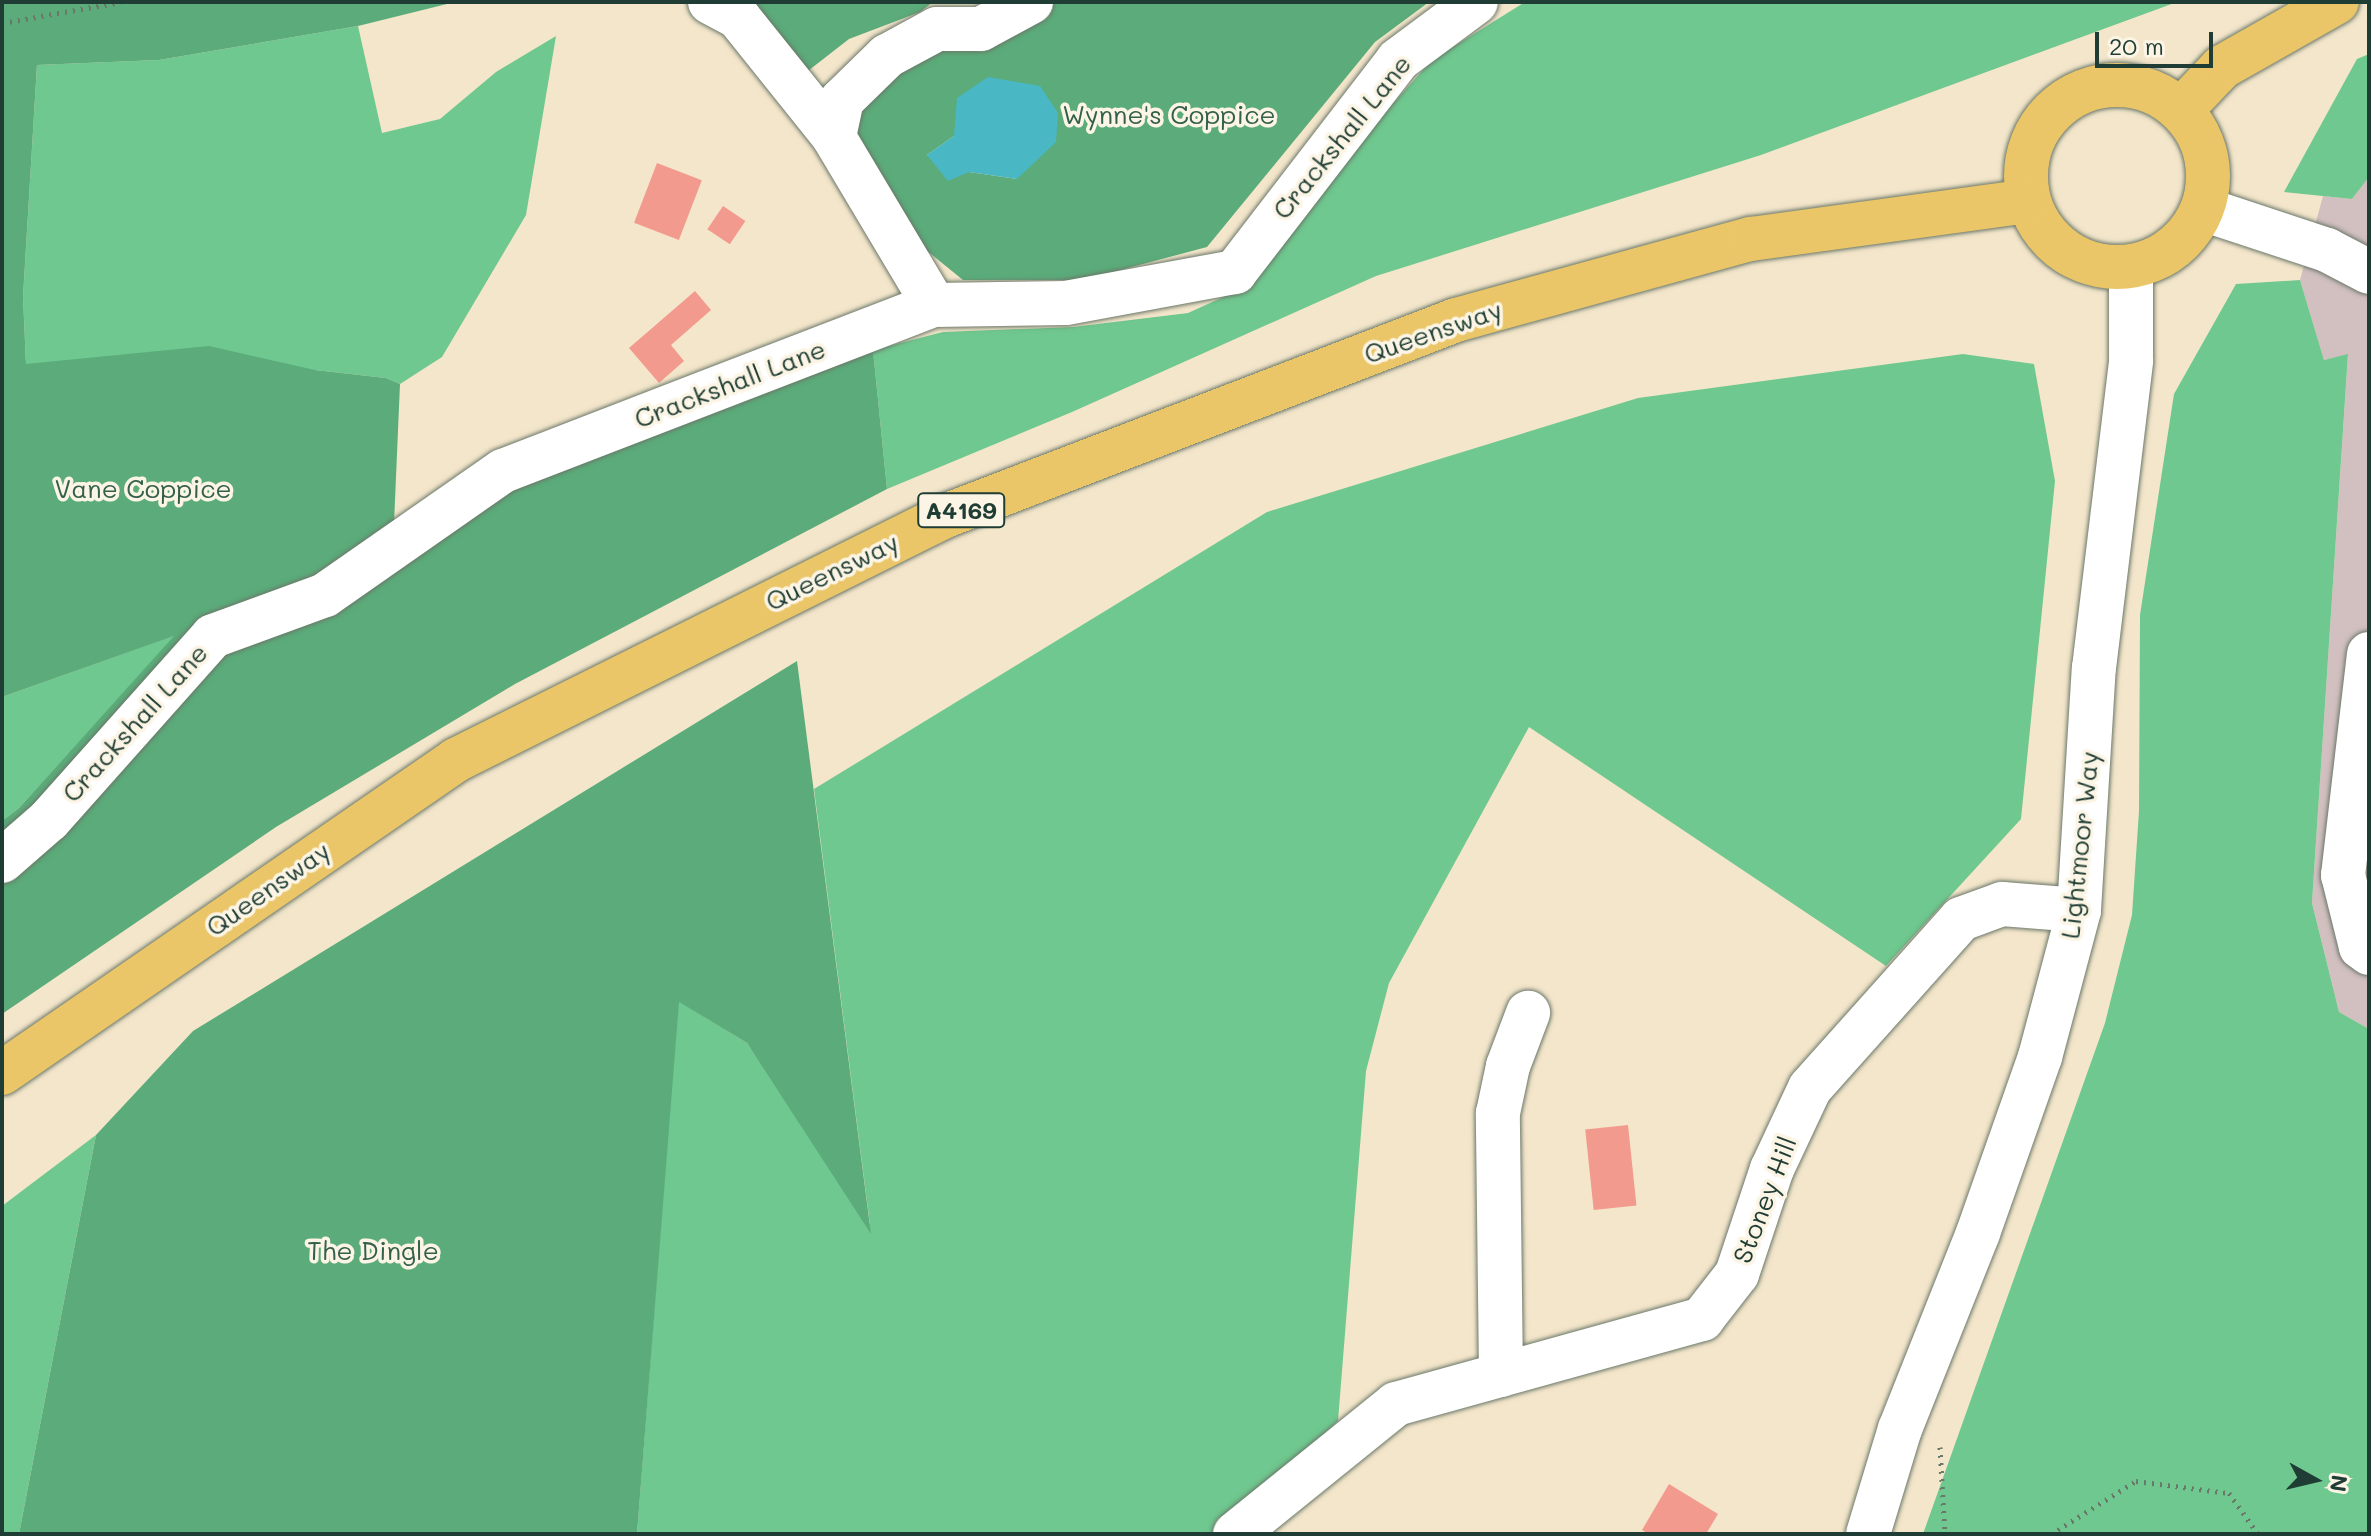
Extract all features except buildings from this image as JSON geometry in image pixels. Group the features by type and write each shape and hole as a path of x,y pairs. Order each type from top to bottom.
{"main road":[{"path":"2181,110 2222,67 2328,4"},
{"path":"2128,84 2157,92 2181,110 2198,131 2207,156 2209,182 2203,209 2191,230 2175,247 2154,260 2131,267 2104,267 2079,260 2056,245 2039,225 2028,201 2025,171 2032,141 2047,116 2070,96 2098,85 2128,84"},
{"name":"Queensway","path":"2,1073 456,760 945,516 1456,320 1751,239 2028,201"}],"street":[{"path":"710,2 738,17 834,137 934,305"},
{"path":"834,137 842,100 887,56 937,29 981,29 1031,2"},
{"name":"Crackshall Lane","path":"2,861 49,820 213,636 325,595 503,471 934,305 1066,303 1235,272 1398,60 1476,2"},
{"path":"2203,209 2327,250 2369,272"},
{"name":"Lightmoor Way","path":"1868,1534 1900,1429 1978,1233 2040,1057 2079,910 2094,668 2131,360 2131,267"},
{"path":"2369,654 2343,875 2361,947 2369,953"},
{"name":"Stoney Hill","path":"1235,1534 1396,1404 1702,1319 1737,1274 1772,1169 1810,1088 1961,919 2002,904 2079,910"},
{"path":"1501,1375 1498,1113 1508,1066 1528,1013"}],"path":[{"path":"2,23 121,2"},
{"path":"2051,1534 2136,1481 2229,1493 2258,1534"}],"shaded area":[{"path":"2369,177 2369,1029 2339,1012 2312,903 2348,355 2324,360 2300,280 2323,196 2352,199"}],"green space":[{"name":"Vane Coppice","path":"2,2 455,2 358,26 159,60 37,65 23,297 26,364 209,346 315,370 386,378 400,384 394,524 873,350 887,489 515,684 276,827 2,1014 2,821 19,808 174,636 2,697"},
{"path":"740,2 933,2 920,12 849,39 804,74"},
{"name":"Wynne's Coppice","path":"1044,2 1429,2 1375,42 1207,247 1083,280 963,280 894,224 848,131 865,97 928,47","holes":["954,136 1017,179 969,172 927,155"]},
{"path":"1525,2 2177,2 1761,155 1376,276 1072,412 887,489 873,350 943,332 1073,327 1188,313 1252,284 1344,158 1432,60"},
{"path":"358,26 382,133 440,119 496,72 556,36 526,215 442,357 400,384 386,378 315,370 26,364 23,297 37,65 159,60"},
{"path":"2369,54 2369,177 2352,199 2284,192 2357,59"},
{"path":"2300,280 2324,360 2348,354 2312,903 2339,1012 2369,1029 2369,1534 1923,1534 2105,1023 2132,915 2139,811 2140,615 2174,394 2236,284"},
{"path":"1963,354 2034,364 2055,481 2021,819 1886,966 1529,727 1389,983 1366,1071 1338,1421 1217,1534 637,1534 678,1001 747,1043 870,1225 814,789 1267,512 1638,398"},
{"path":"176,635 19,808 2,821 2,697"},
{"name":"The Dingle","path":"797,661 871,1234 747,1043 679,1002 637,1534 19,1534 96,1135 193,1031"},
{"path":"96,1135 19,1534 2,1534 2,1206"}],"water":[{"path":"988,77 1040,86 1058,113 1056,142 1017,179 969,172 948,181 927,155 954,136 957,98"}]}
